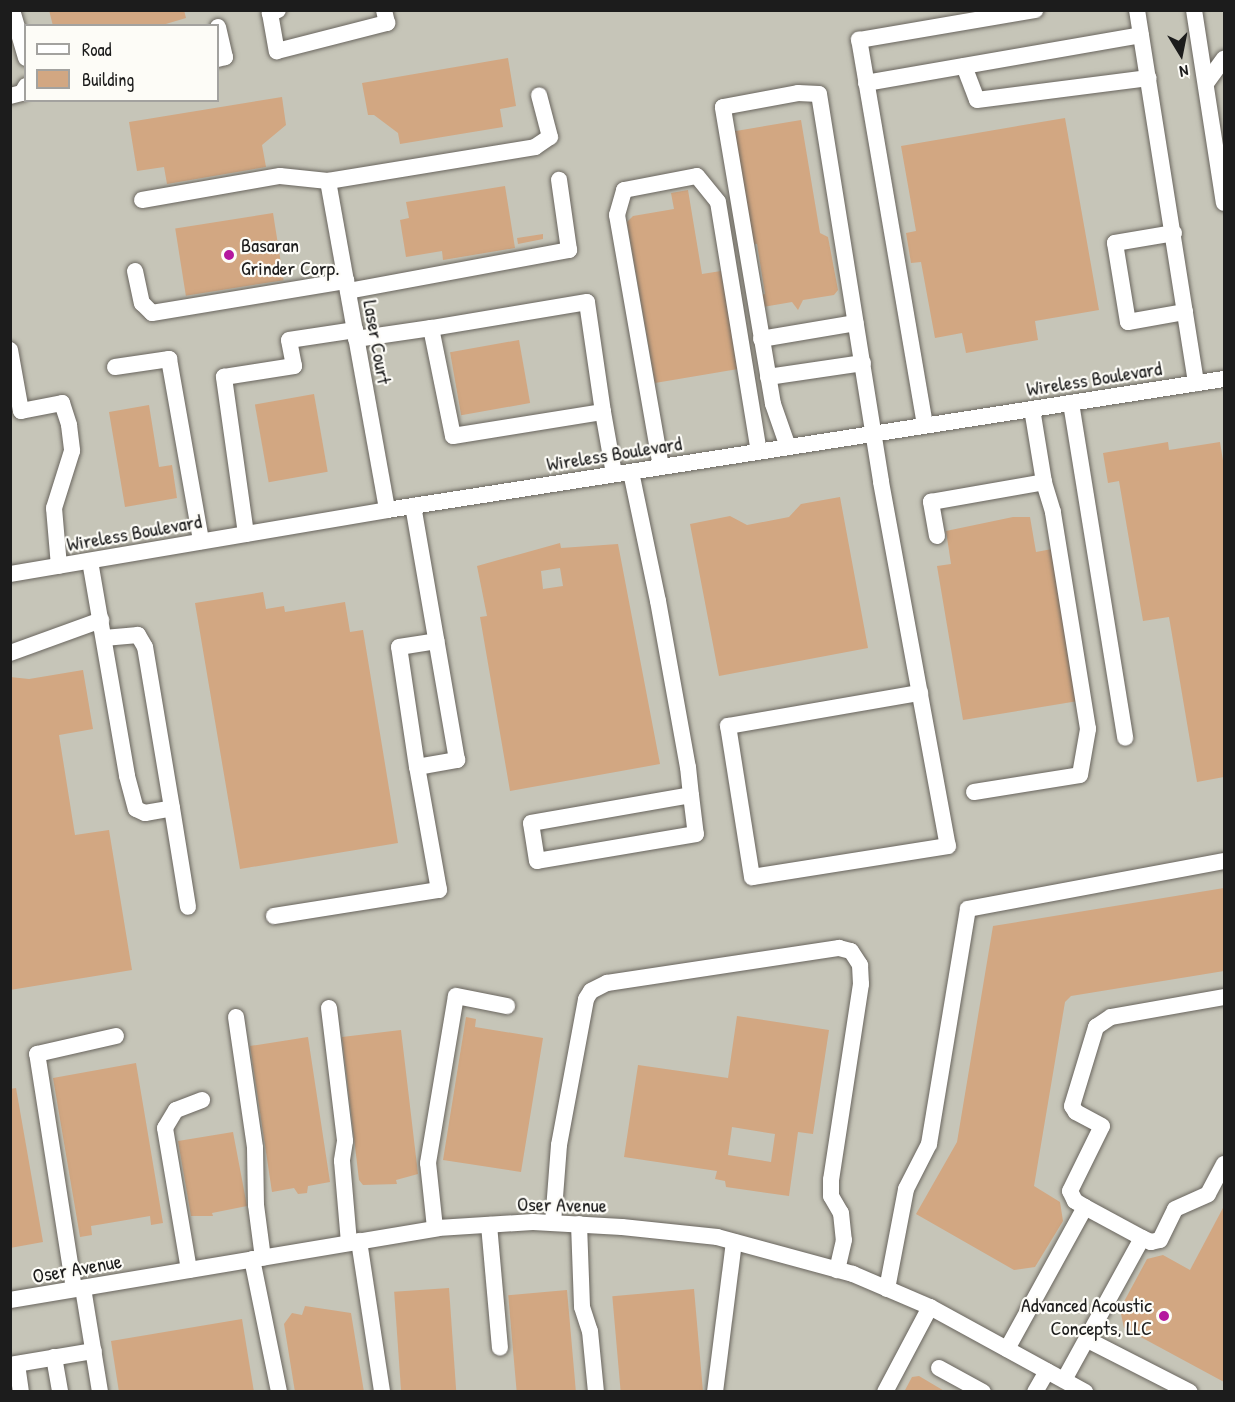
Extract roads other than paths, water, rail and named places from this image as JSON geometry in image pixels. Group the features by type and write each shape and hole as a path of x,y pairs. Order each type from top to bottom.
{"street":[{"path":"12,10 24,51"},
{"path":"278,10 270,13 277,51 387,23 384,10"},
{"path":"925,425 860,40 1035,10"},
{"path":"1137,10 1196,383"},
{"path":"1194,10 1207,82 1217,106 1224,203"},
{"path":"219,34 225,57 219,59"},
{"path":"866,83 1141,35"},
{"path":"1207,82 1224,59"},
{"path":"964,66 977,100 1149,78"},
{"path":"10,96 22,93 24,90"},
{"path":"788,447 768,377 723,107 798,93 819,94 856,323 948,846 752,877 728,726 920,693"},
{"path":"142,200 280,176 328,181 536,147 550,137 539,95"},
{"path":"661,467 617,215 624,190 697,176 718,202 759,452"},
{"path":"135,271 142,303 152,313 347,286 569,250 559,180"},
{"name":"Laser Court","path":"328,181 387,510"},
{"path":"1174,233 1115,243 1128,322 1185,312"},
{"path":"246,534 224,377 294,366 289,339 431,328 587,302 614,474"},
{"path":"762,339 856,323"},
{"path":"431,328 453,436 603,412"},
{"path":"10,350 21,411 62,403 69,425 72,451 54,508 59,566"},
{"path":"115,367 169,359 201,542"},
{"path":"768,377 863,363"},
{"name":"Wireless Boulevard","path":"10,574 387,510 1224,379"},
{"path":"1071,403 1125,738"},
{"path":"974,792 1080,775 1088,729 1053,512 1044,482 1032,409"},
{"path":"631,472 658,601 691,795 696,834 537,861 531,823 691,795"},
{"path":"937,536 931,502 1044,482"},
{"path":"413,506 458,760 417,767"},
{"path":"90,561 127,776 136,809 146,813 172,808"},
{"path":"10,653 101,620"},
{"path":"104,638 138,635 145,647 188,907"},
{"path":"274,916 439,890 399,647 436,641"},
{"path":"887,1289 906,1189 929,1144 968,909 1224,861"},
{"path":"553,1223 560,1145 586,999 591,991 607,983 839,948 850,951 860,965 861,984 831,1180 831,1196 841,1213 844,1240 837,1270"},
{"path":"435,1228 428,1183 429,1155 456,996 507,1006"},
{"path":"1224,997 1111,1017 1096,1027 1072,1106 1076,1112 1102,1126 1070,1191 1075,1201 1151,1242 1160,1240 1175,1209 1208,1194 1224,1164"},
{"path":"329,1008 345,1141 342,1169 382,1392"},
{"path":"236,1017 255,1148 257,1259 279,1392"},
{"path":"100,1392 37,1054 116,1036"},
{"path":"189,1270 165,1128 176,1110 202,1100"},
{"path":"1006,1349 1085,1207"},
{"path":"579,1224 582,1307 590,1331 596,1392"},
{"name":"Oser Avenue","path":"10,1300 435,1228 579,1224 734,1242 837,1270 930,1307 1085,1392"},
{"path":"489,1225 500,1348"},
{"path":"1064,1380 1142,1238"},
{"path":"715,1392 734,1242"},
{"path":"885,1392 930,1307"},
{"path":"1088,1340 1190,1392"},
{"path":"21,1392 14,1364 94,1351"},
{"path":"54,1357 60,1392"},
{"path":"939,1368 982,1392"},
{"path":"1035,1392 1047,1371"}],"place":[{"name":"Basaran Grinder Corp.","path":"229,255"},
{"name":"Advanced Acoustic Concepts, LLC","path":"1164,1316"}]}
